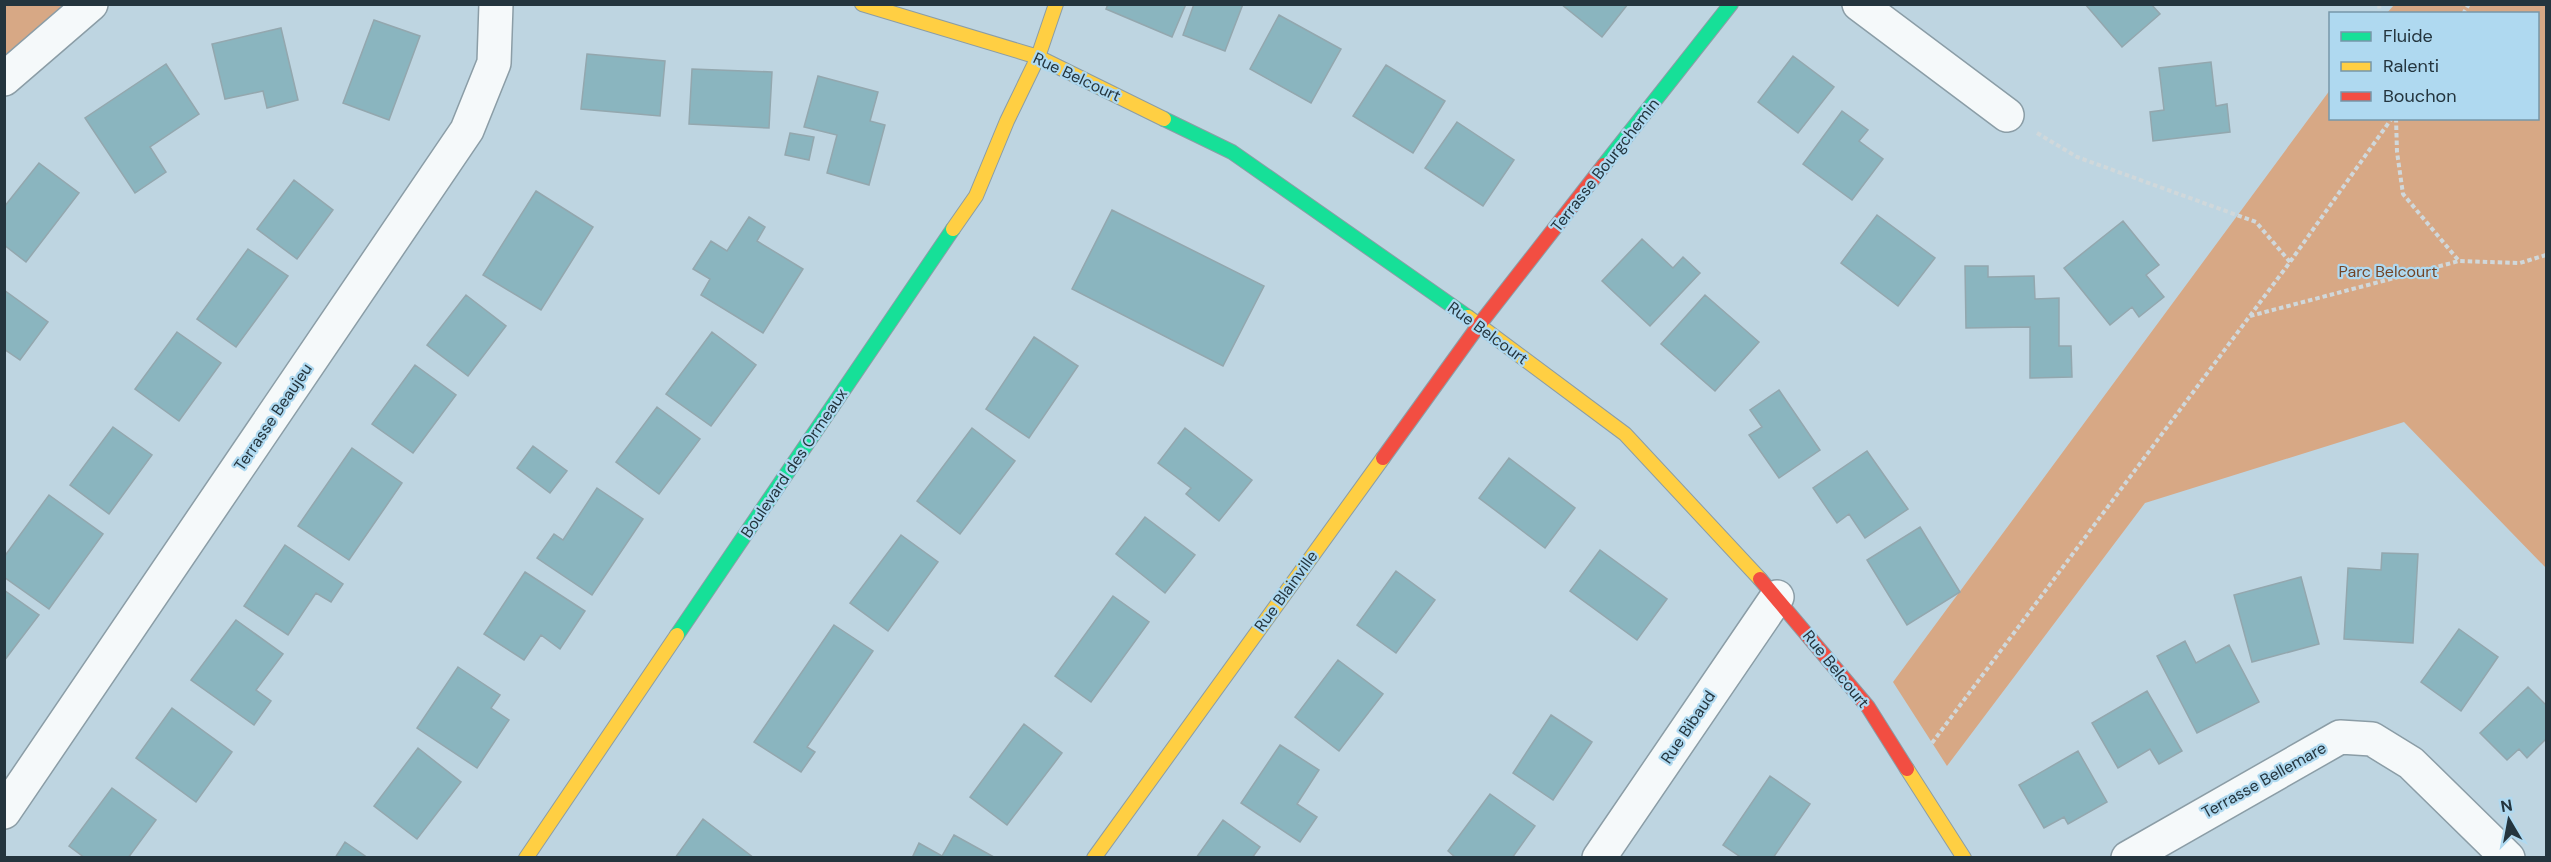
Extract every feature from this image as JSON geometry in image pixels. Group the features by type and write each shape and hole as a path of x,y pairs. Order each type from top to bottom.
{"street":[{"path":"4,79 91,4"},
{"name":"Terrasse Beaujeu","path":"4,813 468,130 494,63 496,4"},
{"name":"Rue Belcourt","path":"862,4 1038,57 1232,152 1479,326 1625,434 1777,597 1868,707 1964,858"},
{"name":"Boulevard des Ormeaux","path":"526,858 976,196 1007,121 1038,57 1056,4"},
{"name":"Terrasse Bourgchemin","path":"1479,326 1731,4"},
{"path":"1859,4 2007,115"},
{"name":"Rue Blainville","path":"1094,858 1479,326"},
{"name":"Rue Bibaud","path":"1599,858 1777,597"},
{"name":"Terrasse Bellemare","path":"2128,858 2340,737 2372,739 2411,763 2508,858"}],"path":[{"path":"2007,115 2077,157 2256,222 2290,262"},
{"path":"1910,773 2290,262 2393,120"},
{"path":"2394,120 2403,194 2459,261"},
{"path":"2250,316 2459,261 2520,263 2547,255"}],"green space":[{"path":"5,5 76,5 5,69"},
{"name":"Parc Belcourt","path":"2394,5 2546,5 2546,568 2404,422 2145,503 1947,766 1893,682 2329,91 2329,120 2539,120 2539,12 2388,12"}],"building":[{"path":"1108,4 1186,4 1172,37 1106,9"},
{"path":"1194,4 1243,4 1225,51 1183,35"},
{"path":"1561,4 1628,4 1602,37"},
{"path":"2085,4 2151,4 2160,14 2122,47"},
{"path":"1279,15 1341,49 1311,103 1250,69"},
{"path":"374,20 420,36 389,120 343,103"},
{"path":"281,28 298,100 267,108 263,91 225,99 212,44"},
{"path":"587,54 665,61 660,116 581,109"},
{"path":"1793,56 1834,87 1798,133 1758,102"},
{"path":"2211,62 2216,106 2227,104 2230,132 2153,141 2150,112 2164,110 2159,68"},
{"path":"166,64 199,114 150,147 166,172 135,193 85,118"},
{"path":"1386,65 1445,101 1413,153 1353,116"},
{"path":"692,69 772,72 769,128 689,124"},
{"path":"818,76 878,92 870,121 885,125 869,185 827,173 837,135 804,127"},
{"path":"1842,111 1868,130 1859,141 1883,159 1852,200 1803,164"},
{"path":"1457,122 1514,160 1483,206 1425,168"},
{"path":"790,133 814,137 809,160 785,155"},
{"path":"39,163 79,193 26,262 4,245 4,207"},
{"path":"294,180 333,210 297,259 257,229"},
{"path":"536,191 593,227 541,310 483,275"},
{"path":"1112,210 1264,286 1223,366 1072,289"},
{"path":"1877,215 1935,258 1898,306 1841,263"},
{"path":"749,217 765,227 757,241 803,269 763,333 701,295 710,279 693,269 711,241 727,251"},
{"path":"2123,221 2159,265 2146,275 2164,297 2139,317 2132,307 2110,325 2064,268"},
{"path":"1642,239 1673,268 1683,257 1700,273 1650,326 1602,281"},
{"path":"248,249 288,276 236,347 197,319"},
{"path":"1965,266 1988,266 1988,277 2034,276 2035,299 2059,298 2059,346 2071,346 2072,377 2030,378 2030,327 1966,328"},
{"path":"4,290 48,322 20,360 4,349"},
{"path":"466,295 506,326 468,376 427,345"},
{"path":"1705,295 1759,342 1715,391 1661,344"},
{"path":"177,332 221,363 179,421 135,389"},
{"path":"712,332 756,365 711,426 666,394"},
{"path":"1034,337 1078,366 1029,438 986,409"},
{"path":"415,365 456,395 413,453 372,424"},
{"path":"1779,390 1820,450 1779,478 1749,435 1762,427 1750,410"},
{"path":"657,407 700,439 659,494 616,462"},
{"path":"113,427 152,455 109,514 70,485"},
{"path":"972,428 1015,461 960,534 917,501"},
{"path":"1185,428 1252,480 1219,521 1186,494 1191,488 1158,463"},
{"path":"533,446 567,471 550,493 517,468"},
{"path":"352,448 402,483 349,560 298,526"},
{"path":"1867,451 1908,509 1865,538 1849,514 1837,523 1813,488"},
{"path":"1509,458 1575,508 1545,548 1479,498"},
{"path":"597,488 643,519 592,595 537,558 554,534 563,540"},
{"path":"49,495 103,534 49,609 4,577 4,557"},
{"path":"1145,517 1195,555 1165,593 1116,554"},
{"path":"1920,527 1960,592 1907,625 1867,560"},
{"path":"901,535 938,562 888,631 850,603"},
{"path":"285,545 343,584 331,602 316,593 288,635 244,606"},
{"path":"1600,550 1667,599 1637,640 1570,591"},
{"path":"2382,553 2418,554 2413,643 2344,639 2348,568 2381,570"},
{"path":"1396,571 1435,600 1396,653 1357,625"},
{"path":"525,572 585,611 560,649 541,635 524,660 484,634"},
{"path":"2301,577 2319,644 2252,662 2234,595"},
{"path":"4,590 39,615 4,661"},
{"path":"1113,596 1149,622 1091,702 1055,676"},
{"path":"236,620 283,654 256,690 271,701 254,725 191,680"},
{"path":"834,625 873,651 807,747 815,752 801,772 754,742"},
{"path":"2459,629 2498,657 2461,711 2421,682"},
{"path":"2185,641 2196,663 2229,645 2259,702 2197,733 2157,656"},
{"path":"1338,660 1383,694 1339,751 1295,717"},
{"path":"458,667 500,695 491,708 509,720 477,768 417,728"},
{"path":"2528,687 2546,705 2546,739 2527,758 2519,749 2507,760 2480,733"},
{"path":"2147,691 2182,751 2159,764 2150,749 2118,768 2092,723"},
{"path":"172,708 232,752 196,802 136,758"},
{"path":"1551,715 1592,742 1553,800 1513,773"},
{"path":"1024,724 1062,753 1007,825 970,797"},
{"path":"1280,745 1319,770 1297,804 1317,817 1300,842 1241,803"},
{"path":"418,748 461,782 417,839 374,806"},
{"path":"2078,751 2107,802 2068,824 2064,817 2044,828 2019,785"},
{"path":"1770,776 1810,804 1773,858 1742,858 1723,845"},
{"path":"112,788 156,820 128,858 85,858 69,846"},
{"path":"1490,794 1535,826 1512,858 1456,858 1448,851"},
{"path":"703,819 754,858 675,858"},
{"path":"1223,820 1260,847 1252,858 1196,858"},
{"path":"954,835 994,857 912,858 919,843 942,856"},
{"path":"345,842 368,858 335,858"}],"traffic: fast":[{"path":"1604,165 1731,4"},
{"path":"1164,119 1232,152 1468,317"},
{"path":"677,635 953,229"}],"traffic: slow":[{"path":"862,4 1038,57 1164,119"},
{"path":"953,229 976,196 1007,121 1038,57 1056,4"},
{"path":"1468,317 1625,434 1760,579"},
{"path":"1094,858 1383,458"},
{"path":"526,858 677,635"},
{"path":"1907,769 1964,858"}],"traffic: jam":[{"path":"1383,458 1479,325 1604,165"},
{"path":"1760,579 1868,707 1907,769"}]}
